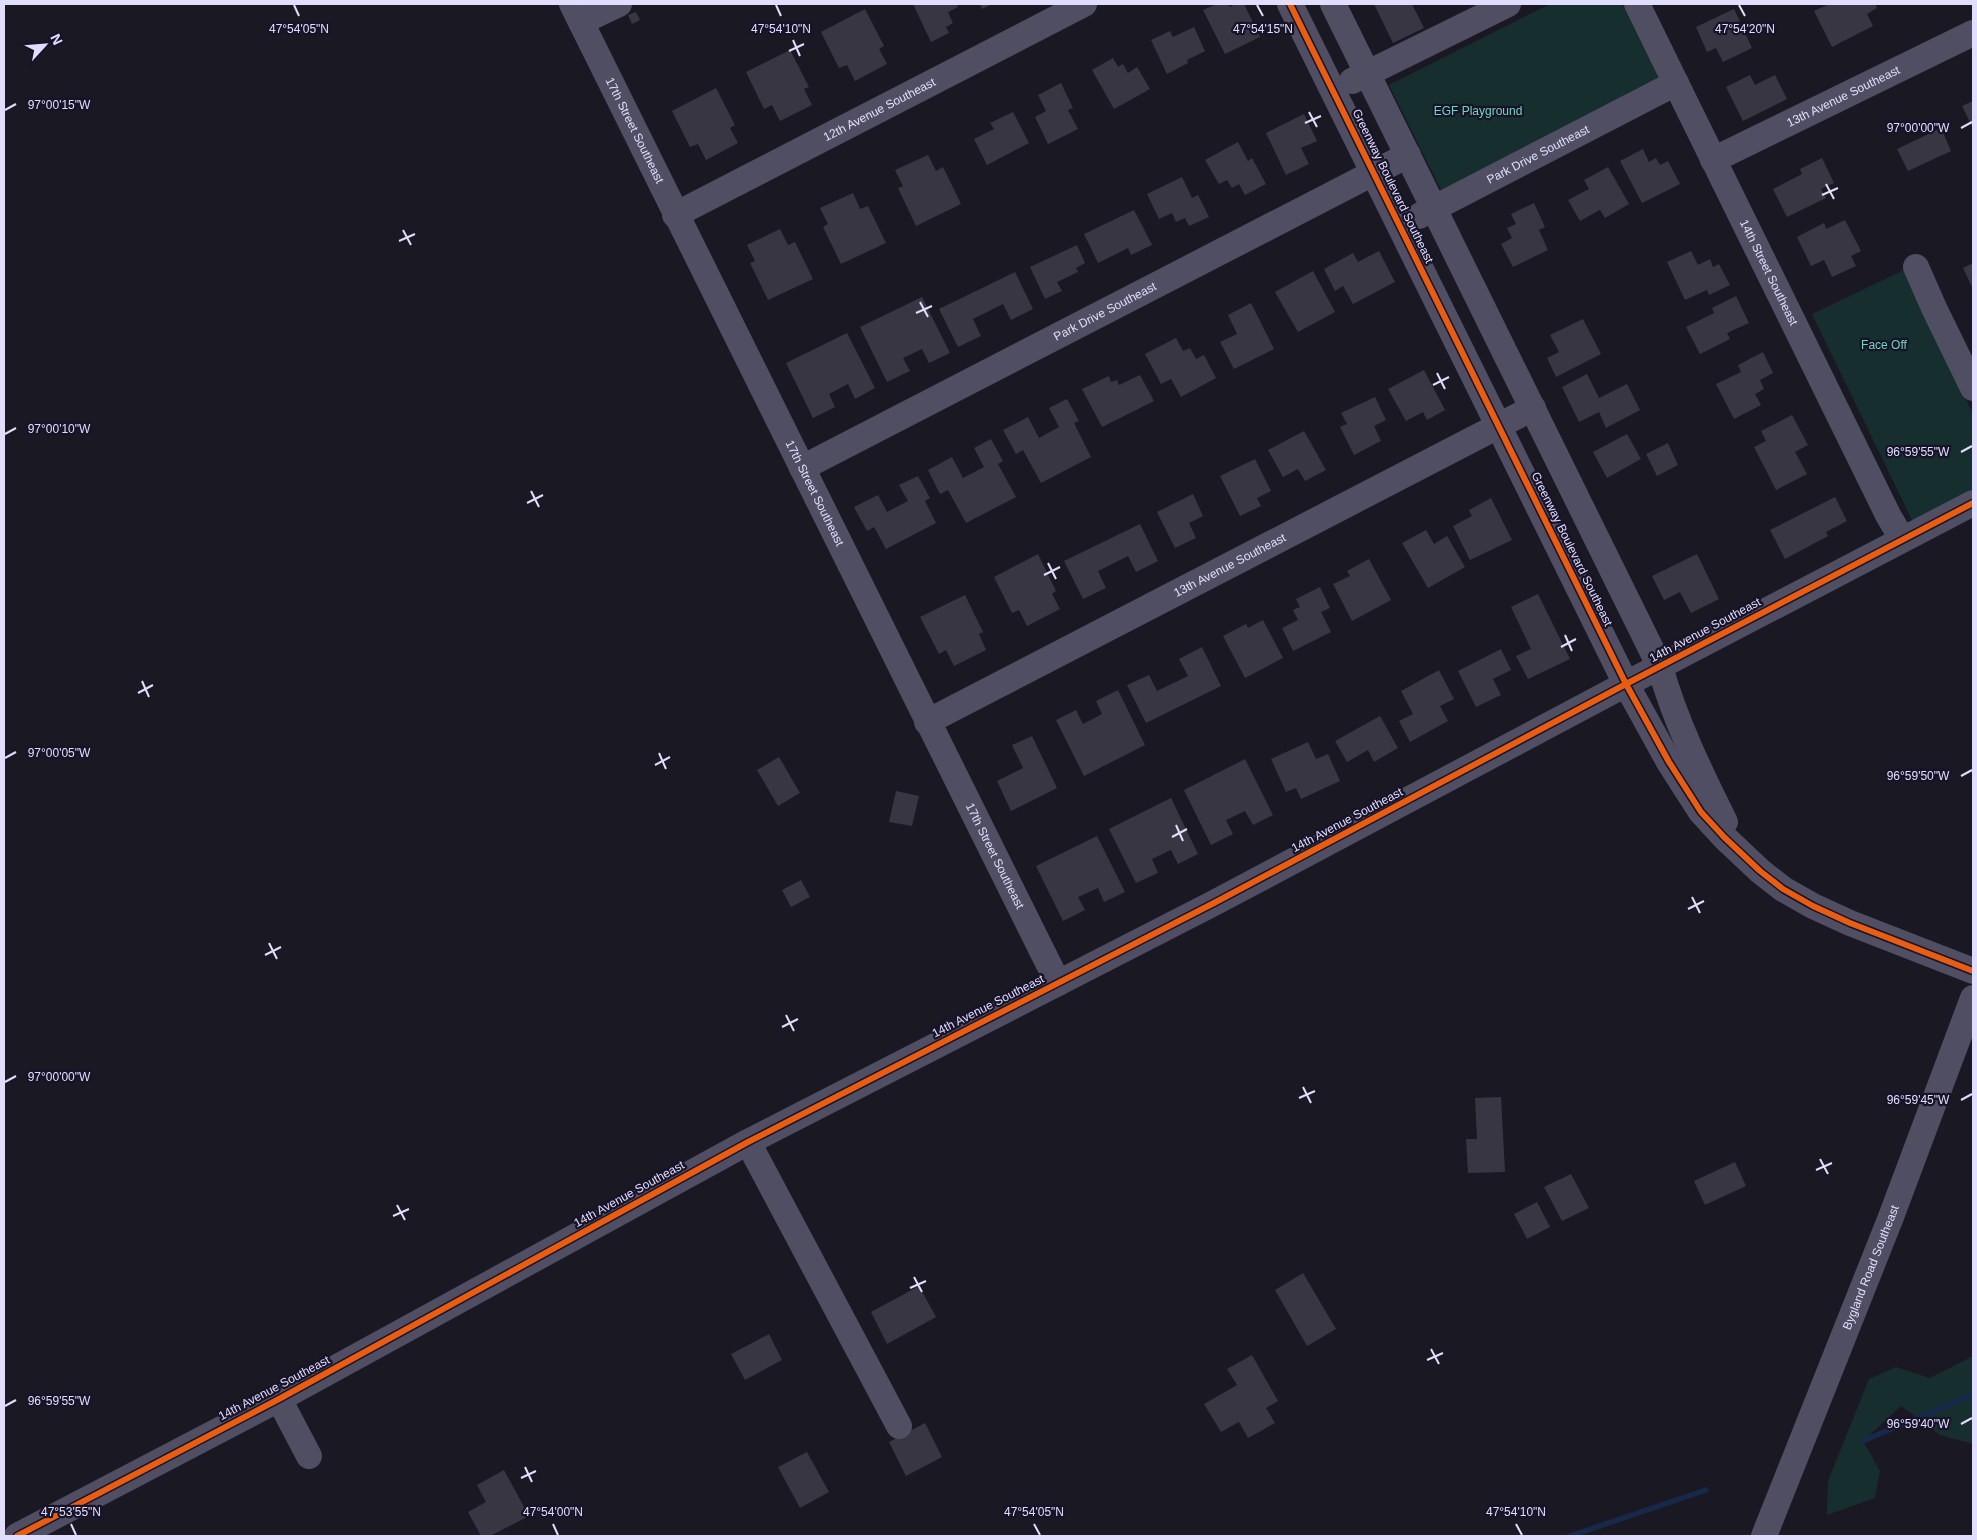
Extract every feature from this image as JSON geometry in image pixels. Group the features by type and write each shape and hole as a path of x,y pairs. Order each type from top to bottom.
{"street":[{"path":"576,13 618,4"},
{"name":"12th Avenue Southeast","path":"675,215 1084,4"},
{"name":"Greenway Boulevard Southeast","path":"1290,4 1626,684 1669,762 1702,812 1749,861 1783,889 1850,924 1973,971"},
{"name":"Greenway Boulevard Southeast","path":"1333,4 1660,667 1667,692 1728,830 1749,861"},
{"path":"1333,91 1508,4"},
{"name":"14th Street Southeast","path":"1636,4 1902,540"},
{"name":"17th Street Southeast","path":"576,13 1058,983"},
{"name":"13th Avenue Southeast","path":"1713,160 1973,33"},
{"name":"Park Drive Southeast","path":"1400,225 1676,83"},
{"name":"Park Drive Southeast","path":"802,468 1408,156"},
{"path":"1916,267 1973,388"},
{"name":"13th Avenue Southeast","path":"927,722 1532,408"},
{"name":"14th Avenue Southeast","path":"17,1536 279,1399 748,1142 1214,903 1626,684 1973,503"},
{"name":"Bygland Road Southeast","path":"1764,1536 1887,1226 1973,998"},
{"path":"748,1142 899,1426"},
{"path":"279,1399 309,1456"}],"green space":[{"name":"EGF Playground","path":"1550,4 1622,4 1664,86 1446,200 1389,85"},
{"name":"Face Off","path":"1904,270 1973,414 1973,493 1913,522 1812,314"},
{"path":"1973,1356 1973,1444 1940,1435 1901,1406 1863,1441 1880,1471 1875,1498 1827,1515 1828,1481 1869,1379 1896,1367 1930,1378"}],"building":[{"path":"913,4 957,4 958,7 948,12 953,23 946,27 949,33 931,42"},
{"path":"980,4 992,4 982,9"},
{"path":"1217,4 1228,4 1230,7 1235,4 1244,4 1260,37 1225,54 1203,10"},
{"path":"1374,4 1412,4 1424,28 1393,43"},
{"path":"1829,4 1875,4 1877,8 1867,14 1873,26 1832,47 1814,11"},
{"path":"865,9 884,46 879,49 887,64 855,81 847,65 839,68 821,32"},
{"path":"1734,9 1752,48 1723,62 1716,48 1707,52 1696,27"},
{"path":"636,12 640,20 632,24 628,15"},
{"path":"1194,27 1205,51 1187,60 1188,63 1167,74 1151,40 1170,31 1173,37"},
{"path":"790,50 809,87 804,89 812,105 780,121 772,105 764,109 746,72"},
{"path":"1113,58 1118,67 1123,64 1128,73 1137,67 1150,89 1114,109 1092,70"},
{"path":"1750,75 1755,85 1775,75 1787,99 1743,121 1726,87"},
{"path":"1061,83 1073,108 1068,110 1078,129 1048,144 1035,117 1046,111 1038,95"},
{"path":"716,88 735,125 730,128 738,143 706,160 698,144 690,147 672,111"},
{"path":"1973,101 1973,128 1962,106"},
{"path":"1013,112 1029,143 987,165 974,139 994,129 990,123"},
{"path":"1304,114 1317,141 1301,148 1309,164 1286,175 1266,133"},
{"path":"1941,128 1951,151 1908,171 1897,149"},
{"path":"1238,142 1248,161 1252,158 1266,184 1245,195 1239,184 1232,188 1227,180 1219,184 1205,160"},
{"path":"1643,149 1649,162 1656,158 1660,165 1668,161 1680,184 1642,203 1620,161"},
{"path":"928,155 936,171 943,167 961,204 916,226 898,188 903,186 895,170"},
{"path":"1822,158 1834,183 1821,189 1826,198 1787,217 1773,189 1802,174 1800,169"},
{"path":"1608,167 1629,204 1605,218 1600,210 1580,221 1568,200 1589,189 1584,180"},
{"path":"1182,177 1192,198 1198,195 1209,217 1189,226 1185,218 1176,222 1172,213 1159,219 1147,194"},
{"path":"853,193 860,209 868,206 886,243 841,264 823,227 828,224 820,208"},
{"path":"1534,203 1545,227 1539,230 1548,250 1513,267 1501,244 1512,238 1507,228 1516,224 1511,214"},
{"path":"1134,210 1152,245 1131,255 1128,248 1098,263 1084,234"},
{"path":"1845,220 1861,251 1851,256 1856,266 1832,277 1824,260 1811,266 1797,237 1824,223 1826,229"},
{"path":"780,229 788,245 795,242 813,279 768,300 750,263 755,261 747,245"},
{"path":"1077,245 1085,263 1076,268 1078,272 1057,282 1062,291 1045,299 1030,267"},
{"path":"1379,251 1395,282 1353,304 1343,286 1335,291 1324,269 1353,253 1358,262"},
{"path":"1691,251 1698,265 1710,259 1713,267 1719,264 1730,285 1709,295 1707,290 1685,300 1667,262"},
{"path":"1973,263 1973,289 1963,268"},
{"path":"1313,271 1335,312 1298,332 1275,292"},
{"path":"1015,272 1033,309 1011,320 1003,304 973,319 981,336 958,347 939,309"},
{"path":"1736,296 1749,323 1727,333 1730,339 1700,354 1686,327 1714,313 1712,308"},
{"path":"922,297 950,353 929,363 922,349 903,358 910,371 887,382 860,327"},
{"path":"1251,303 1274,349 1234,369 1220,342 1237,334 1228,315"},
{"path":"1583,319 1601,354 1556,377 1547,358 1559,352 1550,335"},
{"path":"847,333 875,388 855,399 848,384 829,394 835,407 813,418 786,363"},
{"path":"1176,338 1183,351 1190,348 1196,359 1204,355 1216,378 1181,397 1171,379 1161,384 1145,354"},
{"path":"1763,352 1773,373 1760,380 1764,389 1755,394 1761,405 1734,419 1716,384 1741,372 1738,365"},
{"path":"1424,370 1445,410 1427,420 1423,412 1406,421 1388,389"},
{"path":"1587,374 1599,398 1627,384 1640,410 1606,428 1599,412 1579,422 1562,387"},
{"path":"1140,375 1154,401 1102,427 1082,389 1109,376 1111,382 1117,380 1119,385"},
{"path":"1375,397 1386,420 1374,426 1381,441 1354,455 1340,427 1347,424 1341,413"},
{"path":"1067,399 1079,421 1074,423 1091,457 1041,483 1023,450 1016,454 1003,430 1028,417 1039,438 1059,427 1049,408"},
{"path":"1792,415 1808,445 1795,452 1807,474 1776,490 1754,447 1766,441 1761,431"},
{"path":"1304,431 1326,470 1305,481 1298,469 1283,477 1268,450"},
{"path":"1627,434 1641,459 1607,478 1593,452"},
{"path":"991,439 1003,461 998,464 1016,497 966,523 948,490 940,494 928,470 952,457 963,478 984,467 974,448"},
{"path":"1668,443 1678,465 1657,476 1646,454"},
{"path":"1255,459 1271,491 1257,498 1261,506 1240,516 1220,476"},
{"path":"918,476 930,498 925,501 936,523 886,549 874,527 867,531 854,507 878,495 887,512 908,501 899,485"},
{"path":"1193,494 1203,516 1189,523 1196,538 1175,548 1157,512"},
{"path":"1835,497 1847,521 1826,532 1828,536 1785,559 1770,530"},
{"path":"1491,498 1512,540 1470,560 1453,526 1472,516 1469,510"},
{"path":"1140,524 1158,561 1136,572 1128,556 1098,571 1106,588 1083,599 1064,561"},
{"path":"1426,530 1434,544 1447,536 1465,567 1428,588 1402,543"},
{"path":"1038,554 1056,591 1052,594 1060,609 1027,626 1019,610 1012,613 994,577"},
{"path":"1697,554 1719,599 1691,613 1680,592 1664,600 1652,576"},
{"path":"1369,559 1391,600 1352,621 1333,584 1350,576 1347,571"},
{"path":"1320,587 1330,608 1321,612 1331,632 1293,651 1282,628 1298,620 1293,610 1300,607 1296,599"},
{"path":"1538,594 1570,659 1528,679 1516,656 1531,649 1511,607"},
{"path":"965,595 983,632 979,634 986,650 954,666 946,650 939,654 920,617"},
{"path":"1263,620 1283,658 1245,678 1223,636 1246,624 1248,628"},
{"path":"1202,647 1221,686 1146,723 1127,685 1149,675 1157,691 1188,676 1179,659"},
{"path":"1501,649 1511,670 1493,679 1501,695 1476,707 1458,671"},
{"path":"1439,670 1454,699 1440,706 1448,721 1410,742 1399,721 1413,714 1401,691"},
{"path":"1118,690 1145,745 1084,776 1056,720 1076,710 1083,724 1102,714 1096,701"},
{"path":"1380,716 1398,748 1374,762 1368,750 1347,762 1335,741"},
{"path":"1032,736 1057,788 1011,811 997,781 1023,768 1012,745"},
{"path":"1308,742 1316,759 1328,754 1340,781 1301,799 1296,788 1286,792 1271,759"},
{"path":"779,757 800,793 778,806 757,770"},
{"path":"1245,759 1273,815 1253,825 1245,811 1226,820 1233,834 1211,845 1184,790"},
{"path":"896,791 919,796 912,826 889,822"},
{"path":"1171,798 1198,854 1178,864 1171,850 1152,859 1158,873 1136,883 1109,829"},
{"path":"1097,836 1125,892 1104,902 1098,888 1078,897 1085,910 1063,921 1036,866"},
{"path":"801,880 810,897 791,907 782,890"},
{"path":"1501,1097 1505,1172 1468,1173 1466,1139 1477,1139 1475,1098"},
{"path":"1735,1162 1746,1186 1705,1205 1694,1181"},
{"path":"1571,1174 1589,1208 1562,1221 1544,1187"},
{"path":"1537,1202 1550,1227 1527,1239 1514,1214"},
{"path":"1303,1273 1336,1329 1307,1346 1275,1290"},
{"path":"919,1286 936,1317 887,1344 871,1312"},
{"path":"769,1334 782,1360 745,1380 731,1354"},
{"path":"1252,1355 1278,1401 1266,1408 1275,1423 1248,1438 1239,1422 1221,1432 1204,1404 1237,1385 1227,1369"},
{"path":"925,1423 942,1457 906,1476 889,1442"},
{"path":"807,1452 829,1492 800,1508 778,1467"},
{"path":"504,1470 529,1516 490,1536 481,1536 468,1512 486,1502 477,1485"}],"waterway":[{"path":"1863,1441 1973,1394"},
{"path":"1570,1536 1706,1490"}],"cycle path":[{"path":"1290,4 1626,684 1669,762 1701,812 1760,871 1783,889 1813,906 1850,923 1973,971"},
{"path":"17,1536 279,1399 748,1142 1214,903 1626,684 1973,503"}]}
